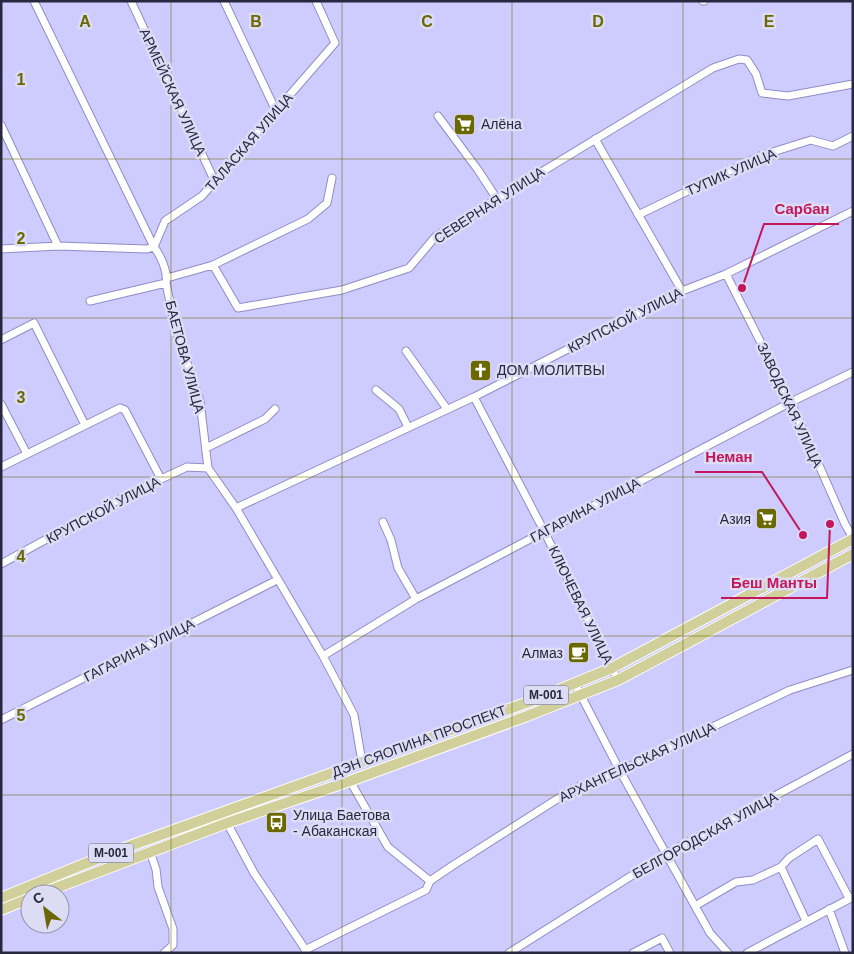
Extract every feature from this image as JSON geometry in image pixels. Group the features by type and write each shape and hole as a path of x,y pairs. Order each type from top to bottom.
{"main road":[{"name":"ДЭН СЯОПИНА ПРОСПЕКТ","path":"221,812 523,704 612,668 853,538"},
{"name":"ДЭН СЯОПИНА ПРОСПЕКТ","path":"227,823 350,781 580,696 618,680 853,554"},
{"name":"M-001","path":"1,898 116,851 221,812"},
{"name":"M-001","path":"66,884 227,823"},
{"path":"1,910 20,902"}],"street":[{"name":"БАЕТОВА УЛИЦА","path":"34,1 154,247 159,253 167,281 176,331 200,401 208,468 236,508 323,656 354,715 362,762"},
{"name":"АРМЕЙСКАЯ УЛИЦА","path":"130,1 215,182"},
{"path":"224,1 276,111"},
{"name":"ТАЛАСКАЯ УЛИЦА","path":"154,247 165,221 202,196 335,43 316,1"},
{"name":"СЕВЕРНАЯ УЛИЦА","path":"213,265 238,308 342,290 409,268 436,236 713,68 739,59 747,60 756,74 762,93 788,96 853,84"},
{"path":"438,116 497,199"},
{"path":"1,125 58,246"},
{"name":"ТУПИК УЛИЦА","path":"638,215 760,156 811,140 833,146 853,136"},
{"path":"595,139 682,291"},
{"path":"90,301 167,281 213,265 308,219 327,203 332,178"},
{"name":"КРУПСКОЙ УЛИЦА","path":"236,508 474,397 682,291 726,274 853,211"},
{"path":"1,249 58,246 146,249 154,247"},
{"name":"ЗАВОДСКАЯ УЛИЦА","path":"726,274 791,402 853,538"},
{"path":"1,340 34,323 85,425"},
{"path":"406,351 447,409"},
{"name":"ГАГАРИНА УЛИЦА","path":"323,656 416,599 791,402 853,372"},
{"path":"376,390 399,409 408,427"},
{"name":"КЛЮЧЕВАЯ УЛИЦА","path":"474,397 544,531 618,680"},
{"path":"1,404 27,454"},
{"path":"1,467 120,408 125,410 161,479"},
{"path":"206,448 265,419 275,409"},
{"name":"КРУПСКОЙ УЛИЦА","path":"1,564 131,493 161,479 187,467 208,468"},
{"path":"383,522 391,540 398,568 416,599"},
{"name":"ГАГАРИНА УЛИЦА","path":"1,720 277,580"},
{"name":"АРХАНГЕЛЬСКАЯ УЛИЦА","path":"306,952 426,890 430,881 573,789 620,771 790,690 853,670"},
{"path":"575,684 620,771 710,933 728,953"},
{"name":"БЕЛГОРОДСКАЯ УЛИЦА","path":"509,953 666,854 853,754"},
{"path":"350,781 388,847 430,881"},
{"path":"221,812 254,873 306,952"},
{"path":"695,906 736,882 752,880 781,867 789,858 818,839 851,898 747,953"},
{"path":"150,852 156,869 158,887 173,929 173,945 164,953"},
{"path":"781,867 806,921"},
{"path":"829,909 845,953"},
{"path":"633,953 662,938 670,953"}],"place":[{"name":"Алёна","path":"465,124"},
{"name":"Сарбан","path":"742,288"},
{"name":"ДОМ МОЛИТВЫ","path":"481,370"},
{"name":"Азия","path":"767,519"},
{"name":"Беш Манты","path":"830,524"},
{"name":"Неман","path":"803,535"},
{"name":"Алмаз","path":"579,653"},
{"name":"Улица Баетова - Абаканская","path":"277,823"}]}
